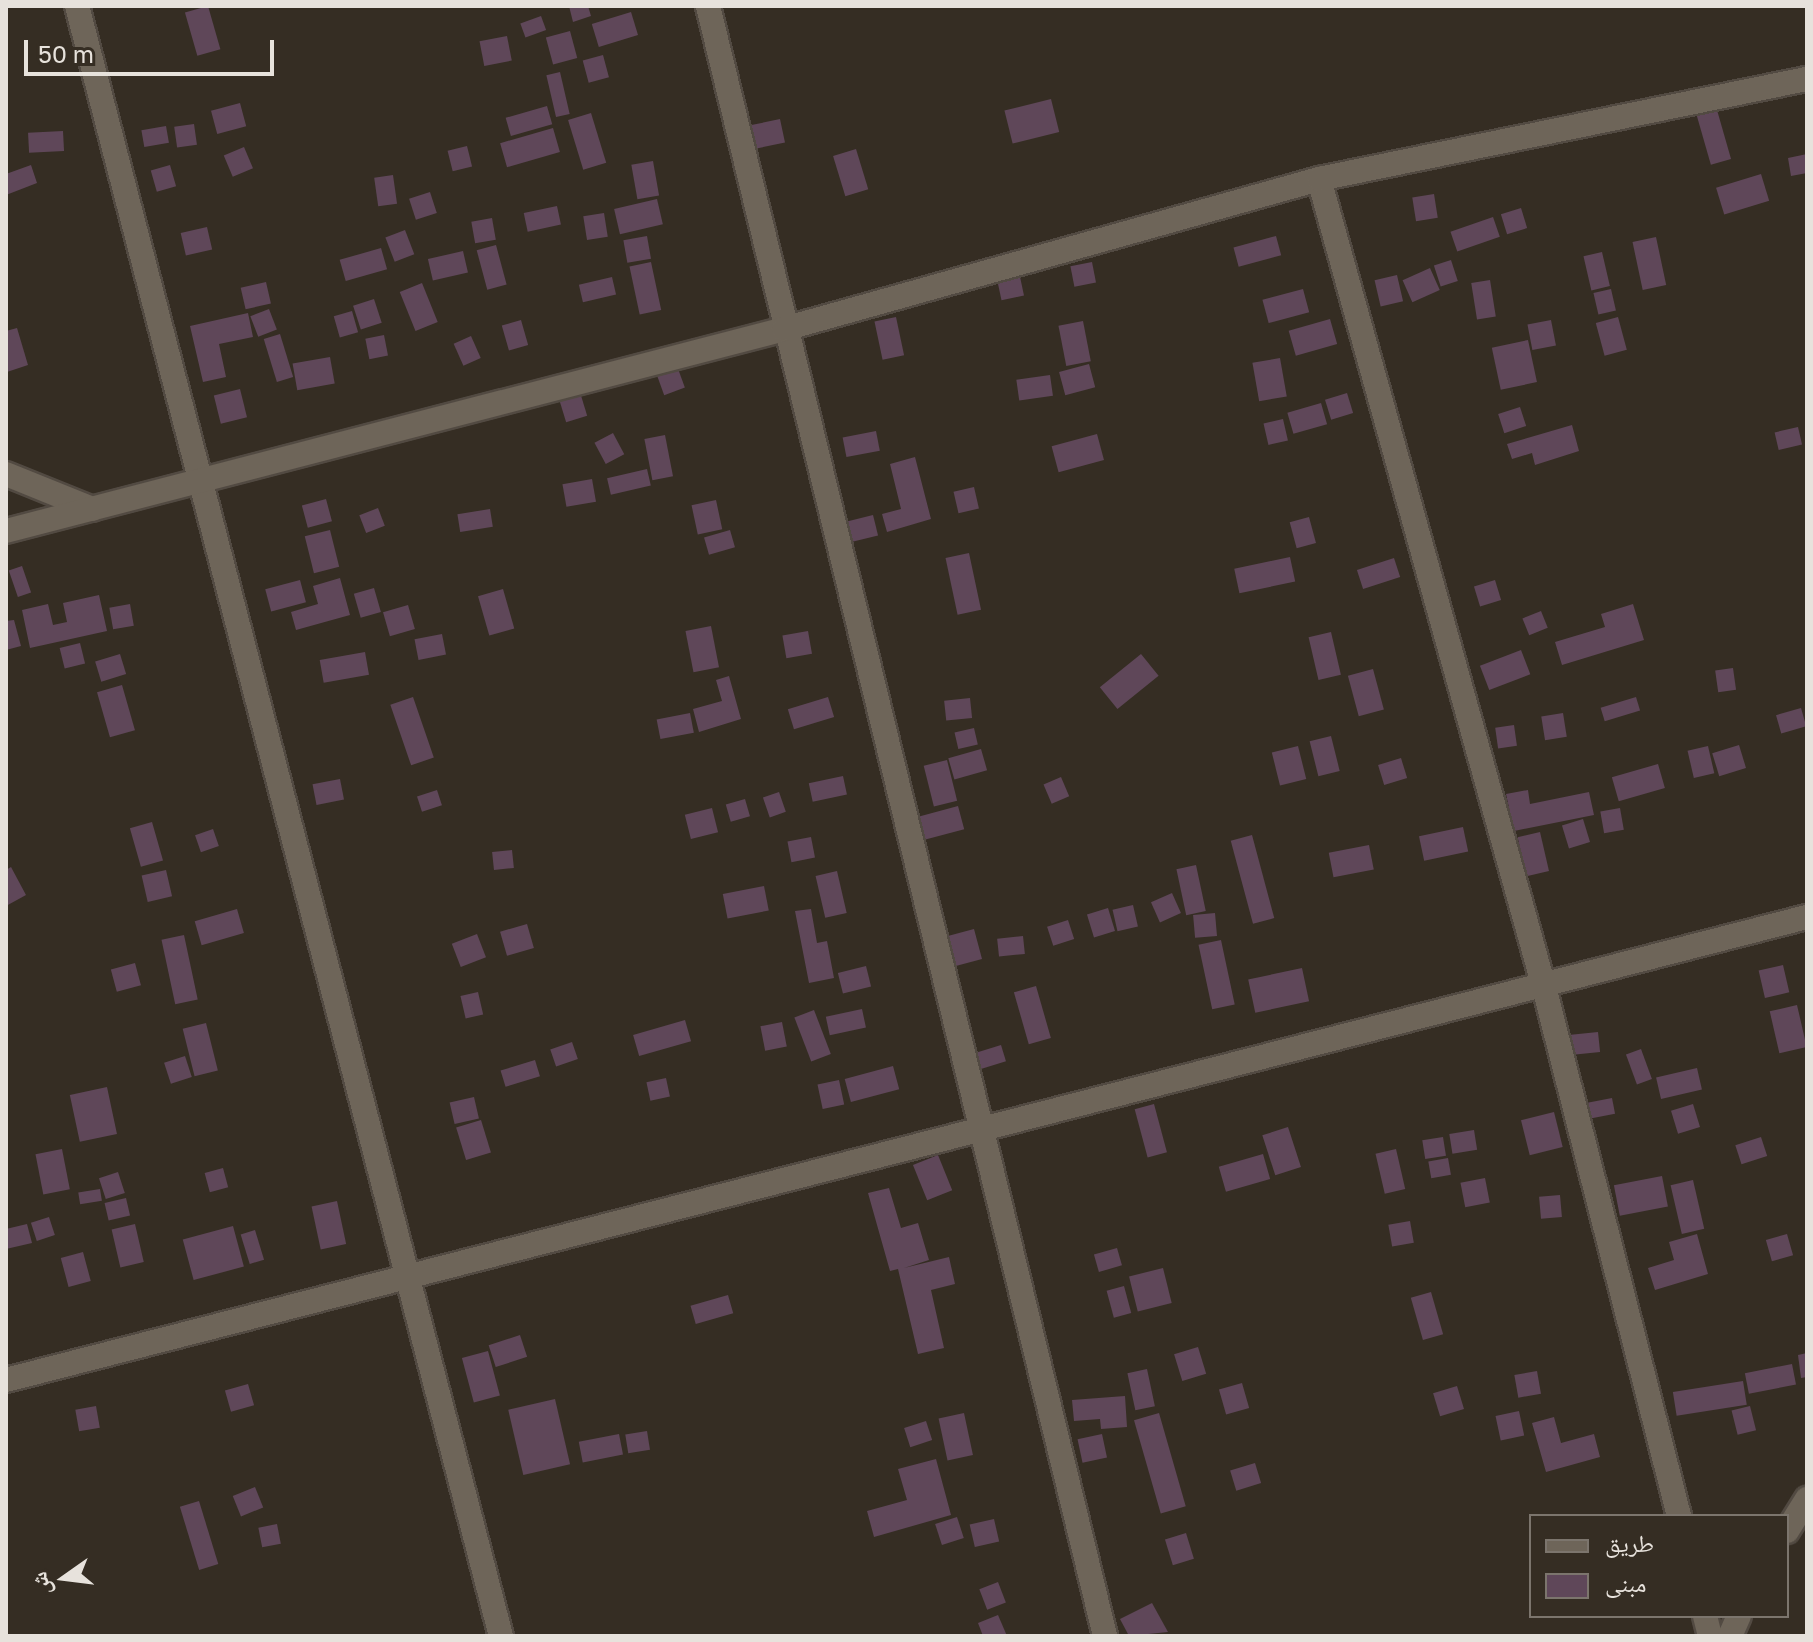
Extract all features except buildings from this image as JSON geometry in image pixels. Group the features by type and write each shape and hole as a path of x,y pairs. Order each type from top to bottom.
{"street":[{"path":"77,6 410,1273 501,1636"},
{"path":"708,6 784,329 1105,1636"},
{"path":"6,531 784,329 1319,179 1807,79"},
{"path":"1319,179 1544,987 1678,1514"},
{"path":"6,474 92,509"},
{"path":"6,1380 410,1273 983,1130 1807,917"},
{"path":"1789,1528 1807,1499"}]}
